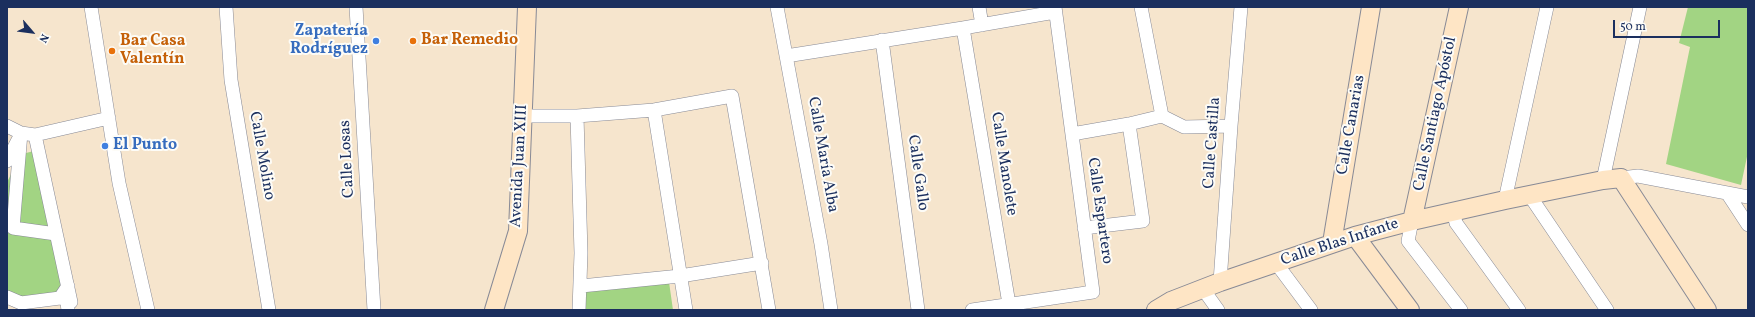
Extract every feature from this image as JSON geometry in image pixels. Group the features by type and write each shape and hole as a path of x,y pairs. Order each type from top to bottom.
{"street":[{"name":"Calle Molino","path":"226,7 231,80 269,310"},
{"name":"Calle Losas","path":"356,7 374,310"},
{"name":"Calle María Alba","path":"776,7 821,244 831,310"},
{"path":"979,7 982,25"},
{"path":"1141,7 1162,116"},
{"name":"Calle Castilla","path":"1220,282 1230,126 1241,7"},
{"name":"Calle Canarias","path":"1332,243 1371,7"},
{"name":"Calle Santiago Apóstol","path":"1412,221 1459,7"},
{"path":"1505,200 1547,7"},
{"path":"1603,180 1640,7"},
{"name":"Avenida Juan XIII","path":"494,310 518,231 524,116 527,10"},
{"path":"786,56 982,25 1055,10"},
{"name":"Calle Espartero","path":"972,310 1093,292 1055,10"},
{"path":"94,11 119,183 148,310"},
{"name":"Calle Manolete","path":"963,28 1009,304"},
{"name":"Calle Gallo","path":"882,40 918,310"},
{"path":"524,116 578,116 654,110 732,96 769,310"},
{"path":"654,110 686,310"},
{"path":"578,116 581,286 579,310"},
{"path":"1072,134 1129,124 1162,116 1184,126 1230,126"},
{"path":"7,126 21,133 35,135 109,118"},
{"path":"1084,228 1143,221 1129,124"},
{"path":"7,161 21,133"},
{"path":"21,133 10,229 56,234"},
{"path":"35,135 68,286 71,302 67,303 68,310"},
{"path":"1707,310 1621,178 1638,176 1748,197"},
{"name":"Calle Blas Infante","path":"1156,310 1220,282 1355,236 1453,211 1603,180 1621,178"},
{"path":"1727,193 1748,225"},
{"path":"1530,196 1607,310"},
{"path":"1453,211 1456,223 1519,310"},
{"path":"1412,221 1408,241 1461,310"},
{"path":"1355,236 1410,310"},
{"path":"581,286 680,276 762,263"},
{"path":"1276,263 1310,310"},
{"path":"7,297 19,307 60,298 68,286"},
{"path":"1203,289 1218,310"}],"green space":[{"path":"1688,7 1748,7 1748,152 1741,185 1666,164 1690,47 1679,43"},
{"path":"34,151 68,300 7,300 7,182 22,154"},
{"path":"668,275 673,310 583,310 585,286"}],"place":[{"name":"Zapatería Rodríguez","path":"376,41"},
{"name":"Bar Remedio","path":"413,41"},
{"name":"Bar Casa Valentín","path":"112,51"},
{"name":"El Punto","path":"105,146"}]}
